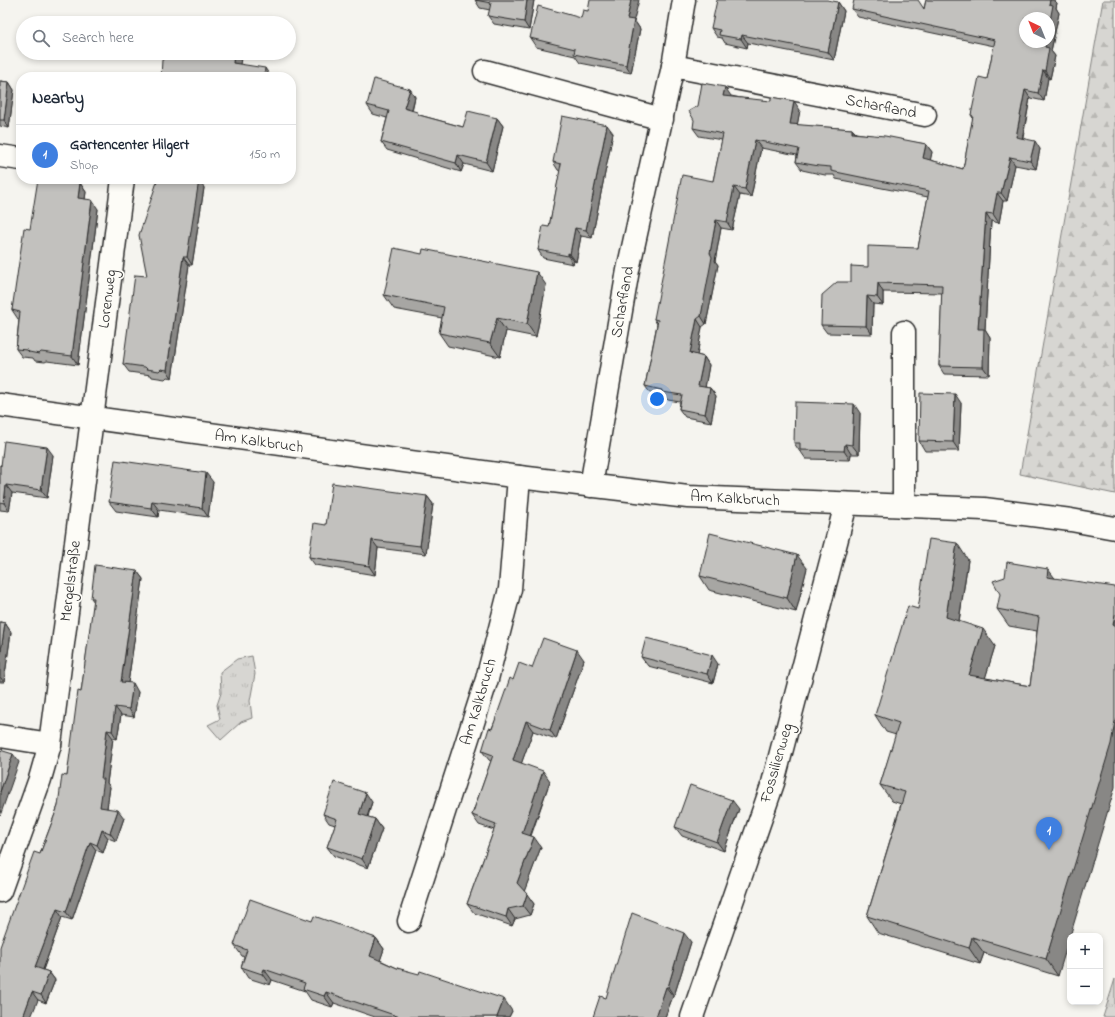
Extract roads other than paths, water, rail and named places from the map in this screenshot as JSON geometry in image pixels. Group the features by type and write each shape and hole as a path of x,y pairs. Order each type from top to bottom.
{"street":[{"name":"Scharfland","path":"591,486 628,270 673,66 684,0"},
{"name":"Scharfland","path":"673,66 925,115"},
{"path":"485,71 662,119"},
{"path":"0,156 16,158"},
{"name":"Lorenweg","path":"93,419 122,184"},
{"path":"904,332 904,506"},
{"name":"Am Kalkbruch","path":"0,406 519,477 688,497 984,509 1071,520 1115,528"},
{"name":"Mergelstraße","path":"0,891 40,779 50,744 93,419"},
{"name":"Am Kalkbruch","path":"409,921 487,679 510,590 519,477"},
{"name":"Fossilienweg","path":"692,1017 773,784 846,504"},
{"path":"0,736 50,744"}],"place":[{"name":"Gartencenter Hilgert","path":"1049,850"}]}
